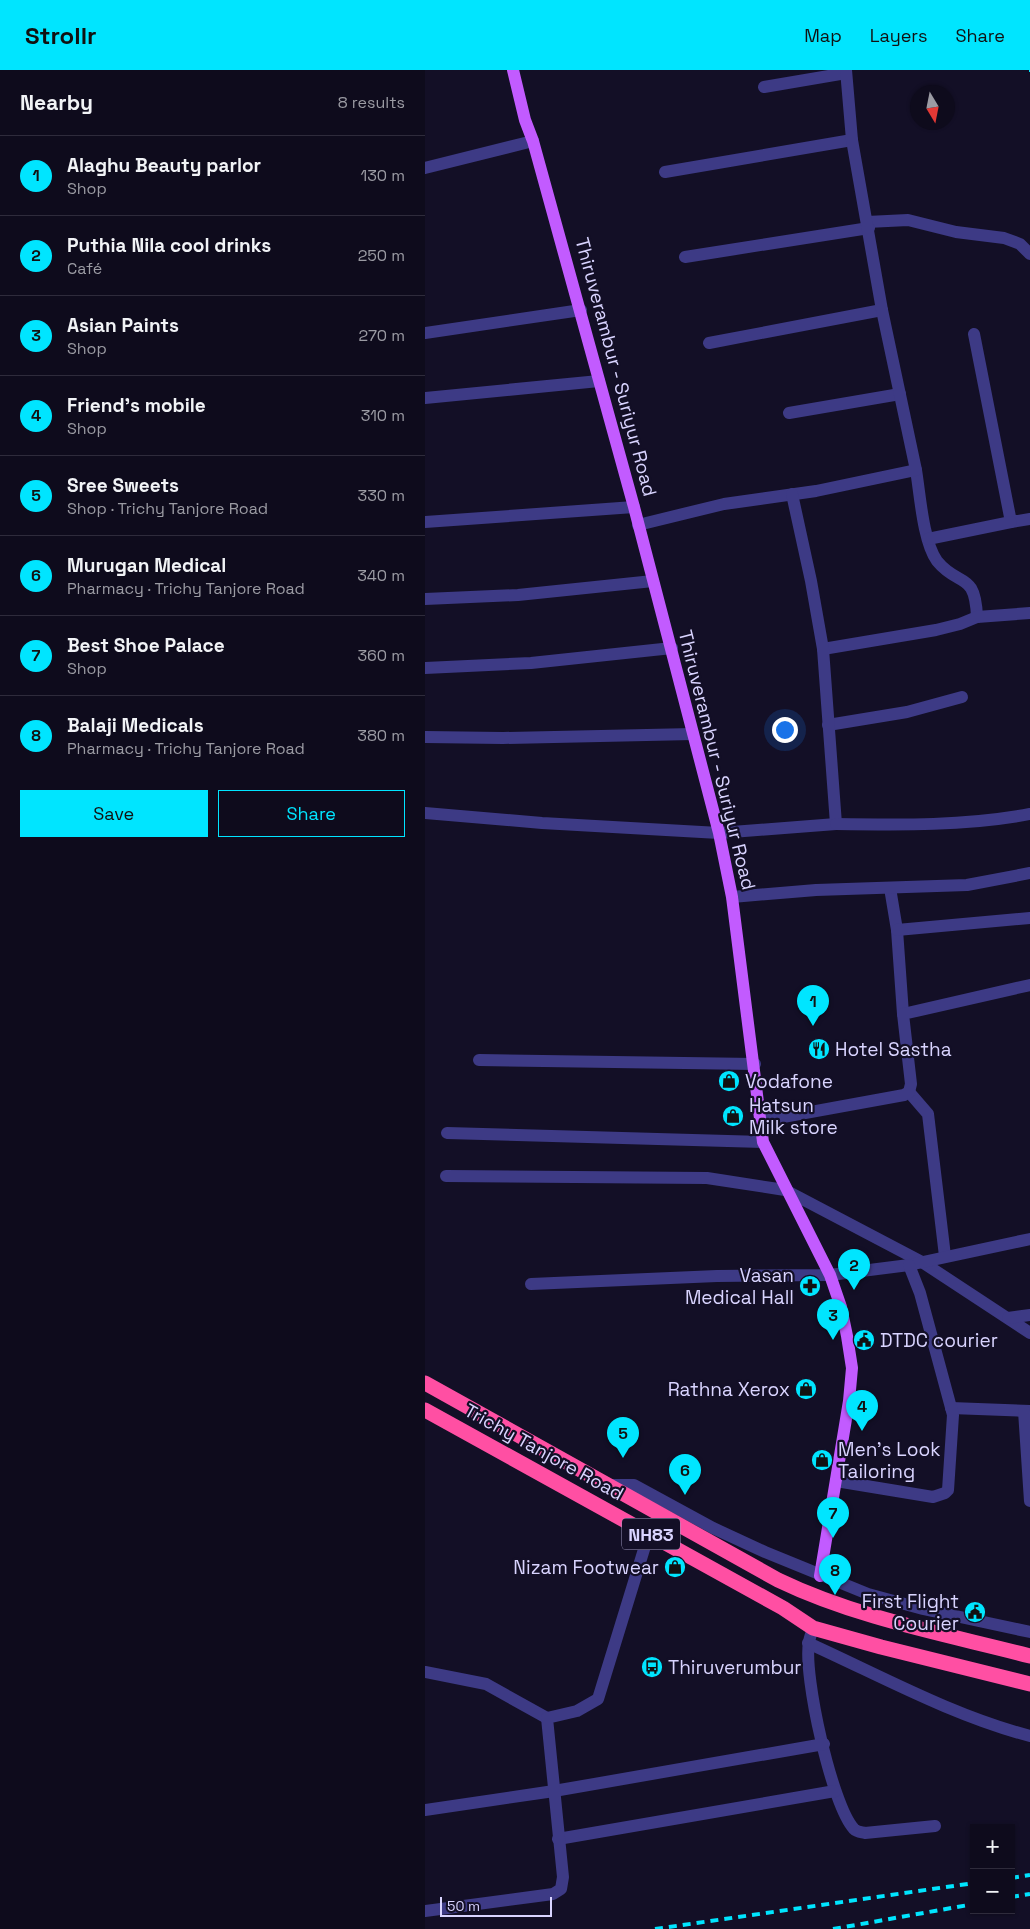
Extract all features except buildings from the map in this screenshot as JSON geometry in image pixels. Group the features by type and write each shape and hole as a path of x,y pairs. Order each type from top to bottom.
{"highway":[{"name":"Trichy Tanjore Road","path":"425,1383 778,1580 817,1599 854,1612 1030,1656"},
{"name":"Trichy Tanjore Road","path":"425,1410 649,1533 813,1628 881,1648 1030,1684"}],"main road":[{"name":"Thiruverambur - Suriyur Road","path":"513,70 525,120 533,141 581,310 719,833 732,897 737,946 755,1064 763,1142 785,1190 830,1275 841,1307 852,1368 849,1402 820,1576"}],"street":[{"path":"764,87 846,72 852,140 882,310 916,470 928,539 937,561 971,586 976,599 977,617"},
{"path":"665,172 852,140"},
{"path":"425,168 533,141"},
{"path":"685,257 907,220 956,232 1003,238 1019,244 1030,254"},
{"path":"425,333 581,310"},
{"path":"709,343 882,310"},
{"path":"974,334 1011,522"},
{"path":"425,398 599,381"},
{"path":"789,413 900,394"},
{"path":"638,525 723,504 816,491 916,470"},
{"path":"796,494 823,649 836,824"},
{"path":"425,522 634,507"},
{"path":"928,539 1030,519"},
{"path":"425,599 518,595 653,581"},
{"path":"823,649 936,630 960,624 977,617 1030,613"},
{"path":"425,668 531,663 671,648"},
{"path":"828,725 907,712 962,696"},
{"path":"425,737 503,738 693,734"},
{"path":"425,813 541,823 719,833 836,824 931,825 1002,819 1030,814"},
{"path":"732,897 967,885 1030,873"},
{"path":"890,888 897,930 903,1014 911,1084 909,1092"},
{"path":"897,930 1030,918"},
{"path":"903,1014 1030,985"},
{"path":"479,1060 755,1064"},
{"path":"761,1121 898,1097 909,1092"},
{"path":"909,1092 928,1114 945,1256"},
{"path":"447,1133 763,1142"},
{"path":"446,1176 707,1178 785,1190 922,1262 1030,1333"},
{"path":"531,1284 717,1276 830,1275 909,1265 1030,1239"},
{"path":"836,1481 933,1497 945,1494 949,1486 953,1415 920,1292 909,1265"},
{"path":"1008,1318 1030,1315"},
{"path":"951,1408 1027,1411 1030,1501"},
{"path":"608,1485 634,1485 713,1528 820,1576 868,1594 923,1609 1030,1632"},
{"path":"425,1672 486,1684 547,1718 577,1711 598,1699 649,1533"},
{"path":"813,1628 808,1643 809,1671 835,1791 851,1824 858,1832 865,1834 935,1826"},
{"path":"808,1643 947,1706 1006,1730 1030,1736"},
{"path":"425,1911 553,1894 561,1889 563,1884 547,1718"},
{"path":"425,1810 554,1792 824,1744"},
{"path":"558,1839 835,1791"}],"railway":[{"path":"1015,1877 1030,1875"},
{"path":"655,1929 970,1884"},
{"path":"1015,1896 1030,1894"},
{"path":"833,1929 970,1905"}],"place":[{"name":"Alaghu Beauty parlor","path":"813,1026"},
{"name":"Hotel Sastha","path":"819,1049"},
{"name":"Vodafone","path":"729,1081"},
{"name":"Hatsun Milk store","path":"733,1116"},
{"name":"Vasan Medical Hall","path":"810,1286"},
{"name":"Puthia Nila cool drinks","path":"854,1290"},
{"name":"Asian Paints","path":"833,1340"},
{"name":"DTDC courier","path":"864,1340"},
{"name":"Rathna Xerox","path":"806,1389"},
{"name":"Friend's mobile","path":"862,1431"},
{"name":"Sree Sweets","path":"623,1458"},
{"name":"Men's Look Tailoring","path":"822,1460"},
{"name":"Murugan Medical","path":"685,1495"},
{"name":"Best Shoe Palace","path":"833,1538"},
{"name":"Nizam Footwear","path":"675,1567"},
{"name":"Balaji Medicals","path":"835,1595"},
{"name":"First Flight Courier","path":"975,1612"},
{"name":"Thiruverumbur","path":"652,1667"}]}
